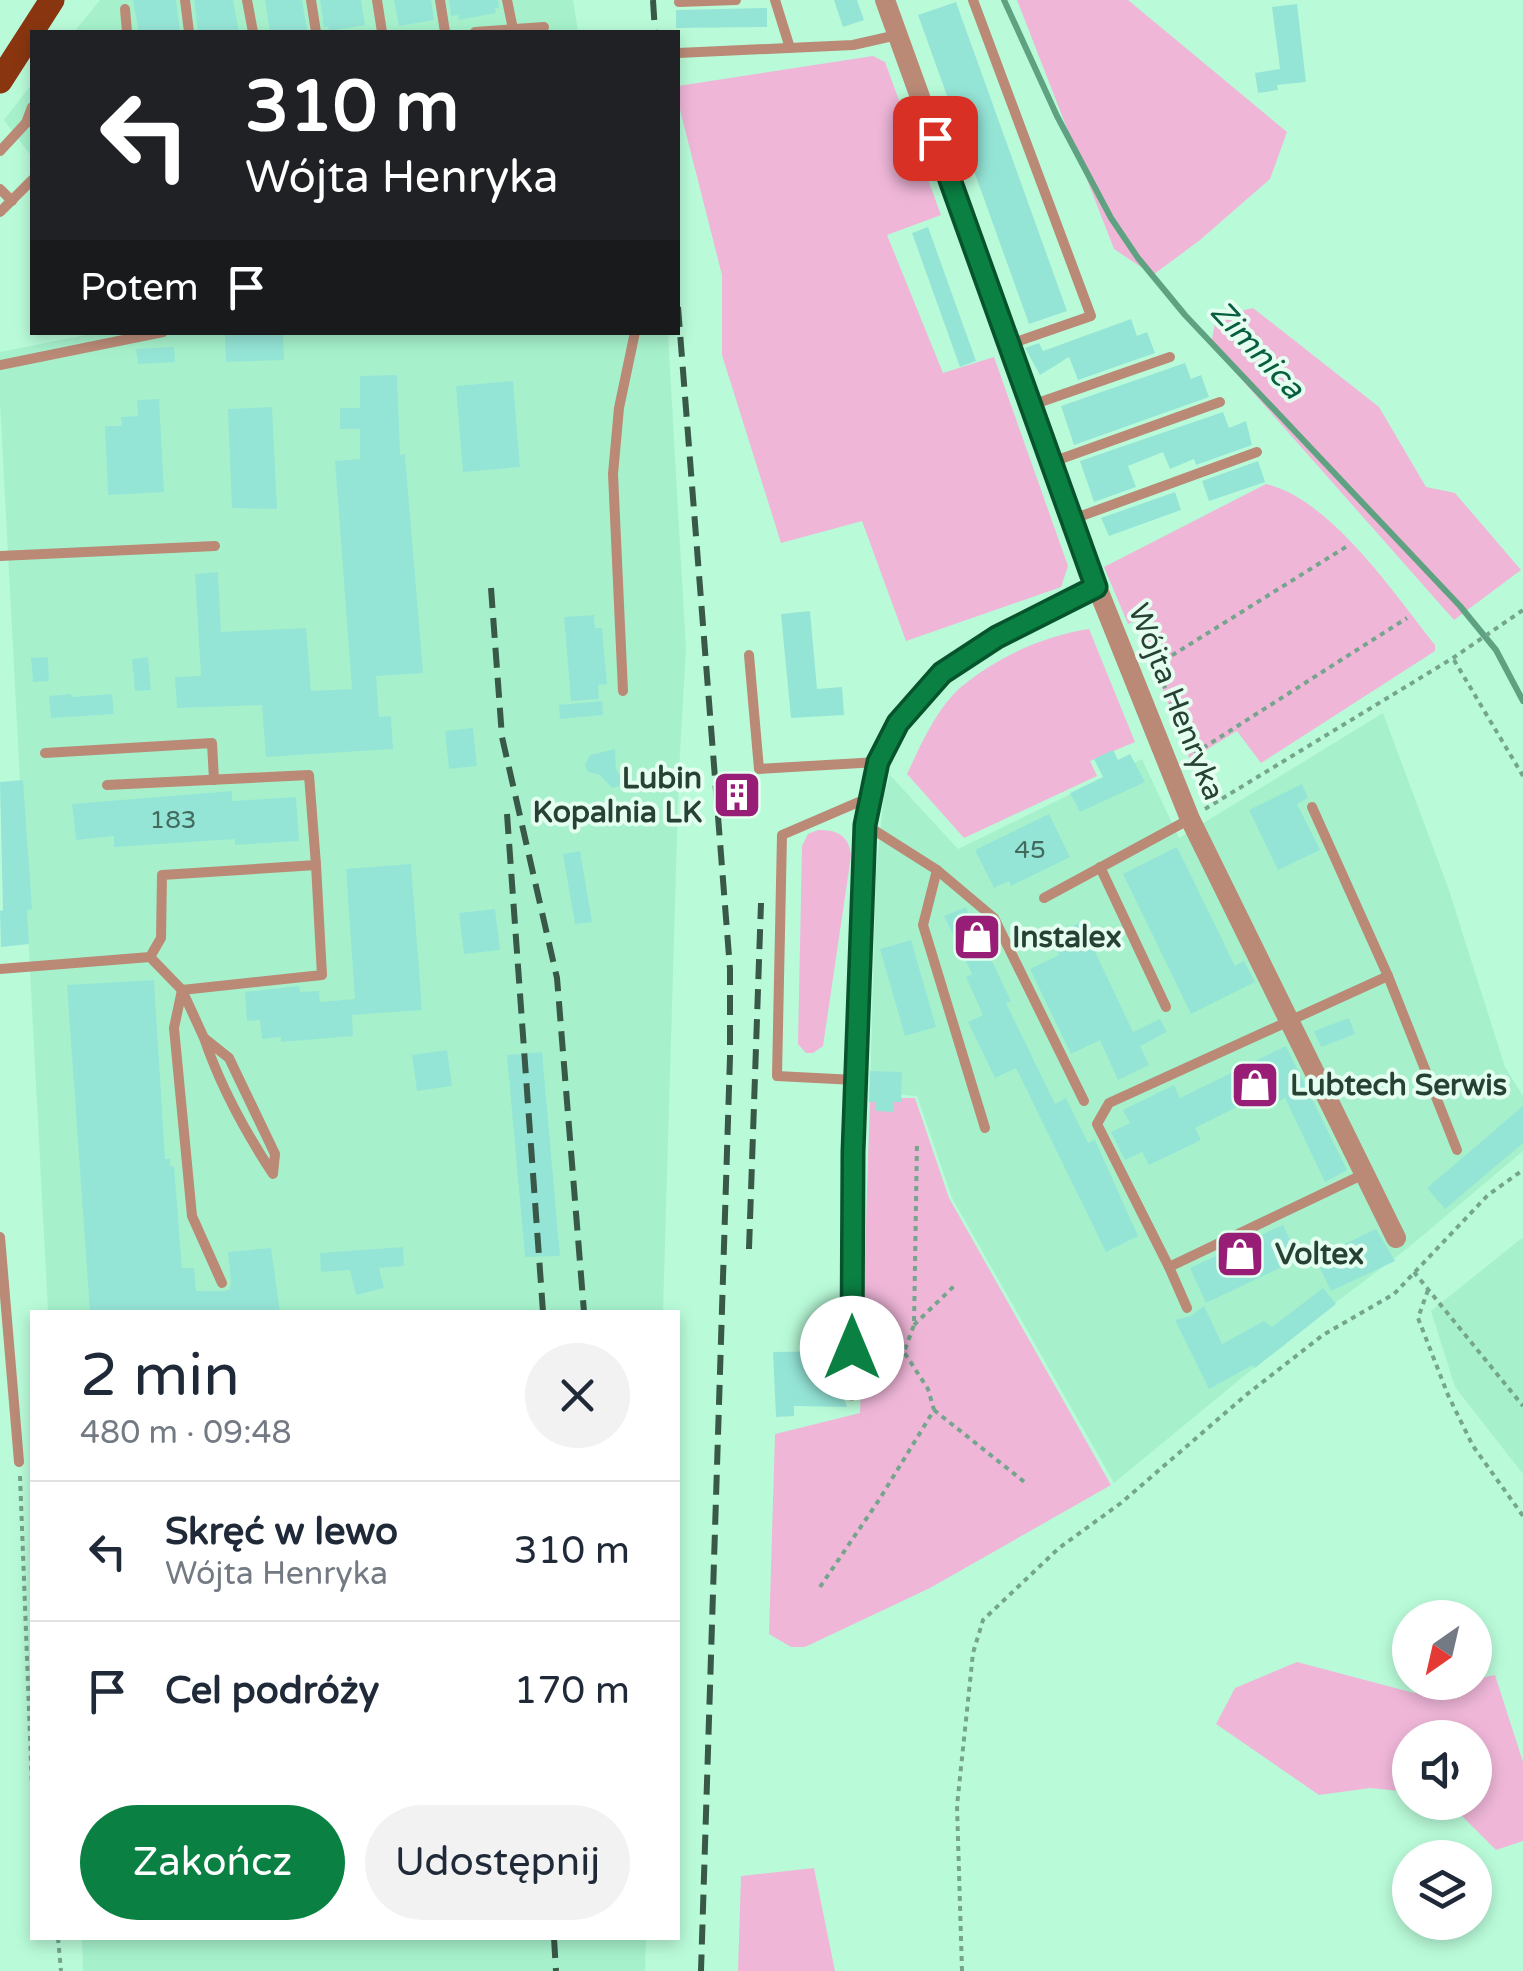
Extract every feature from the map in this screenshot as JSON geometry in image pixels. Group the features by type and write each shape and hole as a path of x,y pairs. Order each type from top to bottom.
{"main road":[{"path":"32,30 52,0"},
{"path":"0,80 30,34"}],"street":[{"name":"Wójta Henryka","path":"885,0 1096,587 1190,818 1396,1238"},
{"path":"853,1344 856,1080 865,825 878,762 898,723 942,673 997,637 1096,587"}],"lane":[{"path":"185,0 189,30"},
{"path":"247,0 252,30"},
{"path":"311,0 316,30"},
{"path":"376,0 382,30"},
{"path":"440,0 445,30"},
{"path":"507,0 512,30 544,27"},
{"path":"679,2 736,0"},
{"path":"775,0 790,48"},
{"path":"972,0 1091,316 1009,344"},
{"path":"125,8 127,30"},
{"path":"680,53 853,45 898,35"},
{"path":"0,150 29,122"},
{"path":"0,212 30,182"},
{"path":"0,189 12,201"},
{"path":"0,365 148,335"},
{"path":"623,690 613,474 619,408 634,335"},
{"path":"1031,406 1170,357"},
{"path":"1051,462 1220,402"},
{"path":"1072,519 1257,452"},
{"path":"0,556 216,546"},
{"path":"749,655 759,769 878,762"},
{"path":"44,753 212,743 214,780"},
{"path":"107,786 310,775 322,975 182,990"},
{"path":"856,1080 777,1076 782,835 868,798"},
{"path":"1312,807 1388,976 1457,1150"},
{"path":"1044,898 1190,818"},
{"path":"865,825 937,870 994,918 1084,1101"},
{"path":"150,957 161,938 162,875 316,865"},
{"path":"1100,866 1166,1007"},
{"path":"937,870 923,924 985,1128"},
{"path":"0,969 150,957"},
{"path":"150,957 182,990 240,1124 273,1174 275,1154 229,1058 204,1038"},
{"path":"1187,1308 1097,1124 1109,1103 1388,976"},
{"path":"182,990 174,1028 192,1216 222,1283"},
{"path":"1168,1267 1364,1174"},
{"path":"0,1236 19,1462"},
{"path":"852,1396 853,1344"}],"path":[{"path":"1134,679 1349,545"},
{"path":"1190,818 1453,658 1523,610"},
{"path":"1156,665 1192,755 1407,618"},
{"path":"1453,658 1523,776"},
{"path":"904,1352 914,1325 918,1142"},
{"path":"962,1971 956,1806 972,1652 983,1620 1059,1548 1120,1503 1246,1395 1323,1335 1394,1294 1488,1195 1523,1170"},
{"path":"1414,1272 1523,1406"},
{"path":"914,1325 955,1285"},
{"path":"1428,1290 1418,1318 1448,1395 1473,1446 1523,1516"},
{"path":"853,1344 904,1352 928,1389 934,1410 1027,1484"},
{"path":"820,1588 934,1410"},
{"path":"19,1462 30,1738"},
{"path":"58,1940 61,1971"}],"shaded area":[{"path":"100,0 573,0 578,30 76,30"},
{"path":"1017,0 1128,0 1287,132 1270,179 1153,275 1114,249"},
{"path":"873,56 885,62 941,215 887,235 943,373 994,357 1068,566 1061,587 906,641 862,521 781,543 722,355 722,275 680,110 680,86"},
{"path":"30,87 30,154 4,120"},
{"path":"1253,308 1379,407 1426,487 1455,493 1521,570 1454,620 1211,345 1216,317"},
{"path":"86,335 668,335 686,650 663,1310 48,1310 0,352"},
{"path":"1266,484 1291,493 1338,529 1401,601 1435,645 1435,651 1261,763 1237,731 1190,760 1136,621 1128,624 1104,567"},
{"path":"1089,629 1135,742 1090,761 1097,776 964,838 907,774 937,717 961,687 1005,657 1055,637"},
{"path":"1383,713 1449,890 1505,1067 1523,1096 1523,1151 1114,1483 952,1198 917,1096 870,1092 876,872 884,795 890,775 958,849 1142,759 1179,838"},
{"path":"818,830 841,835 851,856 823,1046 806,1053 798,1044 802,846 808,834"},
{"path":"870,1098 915,1098 949,1198 1111,1485 930,1588 805,1647 791,1647 769,1634 775,1434 860,1413"},
{"path":"1522,1238 1523,1474 1455,1387 1431,1311"},
{"path":"1297,1662 1392,1687 1392,1700 1492,1700 1495,1675 1523,1762 1523,1841 1496,1850 1492,1840 1486,1840 1466,1820 1492,1820 1492,1720 1392,1720 1392,1790 1370,1788 1319,1795 1216,1724 1235,1688"},
{"path":"814,1868 835,1971 738,1971 741,1876"},
{"path":"82,1940 646,1940 645,1971 83,1971"}],"building":[{"path":"133,0 176,0 180,30 139,30"},
{"path":"194,0 233,0 239,30 198,30"},
{"path":"265,0 302,0 307,30 270,30"},
{"path":"320,0 361,0 365,25 335,30 324,27"},
{"path":"394,0 431,0 434,20 399,26"},
{"path":"449,0 498,0 499,8 495,8 496,13 459,20 458,15 451,16"},
{"path":"834,0 857,0 864,20 843,27"},
{"path":"956,2 1067,311 1029,324 918,15"},
{"path":"1297,4 1306,82 1277,85 1278,90 1258,93 1255,73 1280,69 1272,7"},
{"path":"767,8 767,27 676,28 676,10"},
{"path":"928,227 976,361 960,367 912,233"},
{"path":"1131,319 1137,336 1147,332 1155,353 1078,380 1069,357 1040,375 1025,348 1039,343 1043,351"},
{"path":"225,335 283,335 284,360 226,362"},
{"path":"174,347 175,362 138,364 136,349"},
{"path":"1185,363 1191,379 1201,375 1209,397 1074,445 1061,406"},
{"path":"397,375 400,455 405,454 423,673 376,676 379,717 391,716 393,749 266,757 262,705 177,708 175,677 201,676 195,574 218,572 221,632 306,628 311,691 352,689 335,461 360,459 360,429 340,429 340,408 360,408 360,376"},
{"path":"513,381 520,467 463,472 456,386"},
{"path":"159,399 164,492 108,495 105,426 122,426 121,417 138,416 137,400"},
{"path":"272,407 277,509 232,508 228,409"},
{"path":"1223,412 1229,428 1246,421 1252,445 1196,465 1194,459 1170,469 1163,452 1128,466 1136,487 1094,502 1080,461"},
{"path":"1258,461 1265,482 1209,501 1202,481"},
{"path":"1175,492 1181,510 1109,536 1101,518"},
{"path":"810,611 817,689 842,687 844,715 791,718 781,614"},
{"path":"594,615 595,628 602,628 607,684 598,685 599,699 571,701 564,617"},
{"path":"48,657 49,681 33,682 31,658"},
{"path":"148,657 151,690 135,691 132,659"},
{"path":"112,694 114,714 51,718 49,696"},
{"path":"602,701 603,715 560,719 559,705"},
{"path":"473,728 477,766 449,769 445,731"},
{"path":"615,749 616,769 622,779 619,786 612,788 600,775 588,772 585,765 590,755"},
{"path":"1113,750 1118,760 1130,754 1145,782 1080,812 1070,793 1103,777 1094,759"},
{"path":"23,780 32,909 27,910 29,944 1,947 0,782"},
{"path":"1302,784 1308,798 1297,804 1320,850 1278,870 1249,810"},
{"name":"Lubin Kopalnia LK","path":"744,785 747,801 729,805 726,788"},
{"path":"232,791 232,801 296,797 299,841 235,845 235,839 114,847 114,836 76,840 72,804"},
{"path":"1049,814 1070,857 1011,886 1009,881 994,888 975,850"},
{"path":"1177,847 1235,966 1244,961 1255,982 1191,1014 1123,874"},
{"path":"580,851 592,922 575,924 563,854"},
{"path":"411,864 422,1010 352,1015 353,1036 281,1042 281,1037 262,1039 260,1020 247,1021 245,992 299,986 300,992 319,991 320,1002 355,999 346,869"},
{"path":"966,907 1011,1001 1006,1003 1055,1104 1066,1098 1088,1143 1095,1140 1138,1236 1106,1252 1016,1068 995,1078 968,1022 983,1015 966,977 972,974 944,916"},
{"path":"495,909 500,950 464,954 459,913"},
{"path":"1081,922 1133,1032 1160,1019 1167,1032 1140,1046 1149,1065 1118,1080 1100,1040 1071,1054 1030,969 1059,955 1051,937"},
{"path":"911,940 936,1027 905,1036 880,949"},
{"path":"154,980 165,1159 170,1159 170,1166 174,1166 182,1268 194,1268 196,1291 225,1291 231,1283 228,1252 271,1248 280,1310 90,1310 67,985"},
{"path":"1349,1018 1355,1034 1321,1047 1314,1031"},
{"path":"1286,1046 1347,1170 1325,1182 1285,1098 1272,1105 1265,1093 1195,1128 1201,1140 1149,1165 1142,1152 1125,1160 1111,1132 1130,1123 1123,1110 1174,1085 1180,1098"},
{"path":"447,1050 452,1086 417,1091 412,1055"},
{"path":"542,1052 560,1256 525,1257 507,1055"},
{"path":"870,1071 902,1072 901,1102 894,1102 893,1112 876,1111 876,1102 869,1102"},
{"path":"1523,1106 1523,1143 1445,1209 1427,1188"},
{"path":"1283,1225 1299,1259 1206,1303 1190,1268"},
{"path":"1376,1229 1395,1261 1331,1291 1315,1258"},
{"path":"403,1247 404,1266 379,1268 384,1288 356,1295 350,1270 321,1272 320,1253"},
{"path":"1323,1288 1336,1304 1255,1368 1253,1365 1209,1389 1175,1320 1191,1316 1204,1306 1222,1344 1264,1321 1272,1327"},
{"path":"844,1351 843,1396 847,1407 794,1406 794,1416 776,1417 773,1352"}],"waterway":[{"name":"Zimnica","path":"1004,0 1057,116 1111,218 1138,258 1185,315 1460,606 1496,650 1523,701"}],"railway":[{"path":"653,0 655,30"},
{"path":"680,332 730,969 701,1971"},
{"path":"491,588 502,737 557,978 584,1310"},
{"path":"507,814 543,1310"},
{"path":"749,1249 761,903"},
{"path":"554,1940 556,1971"}],"place":[{"name":"Lubin Kopalnia LK","path":"737,795"},
{"name":"Instalex","path":"977,937"},
{"name":"Lubtech Serwis","path":"1255,1085"},
{"name":"Voltex","path":"1240,1254"}],"route":[{"path":"852,1348 853,1152 865,825 878,762 898,723 942,673 997,637 1096,587 935,138"}]}
